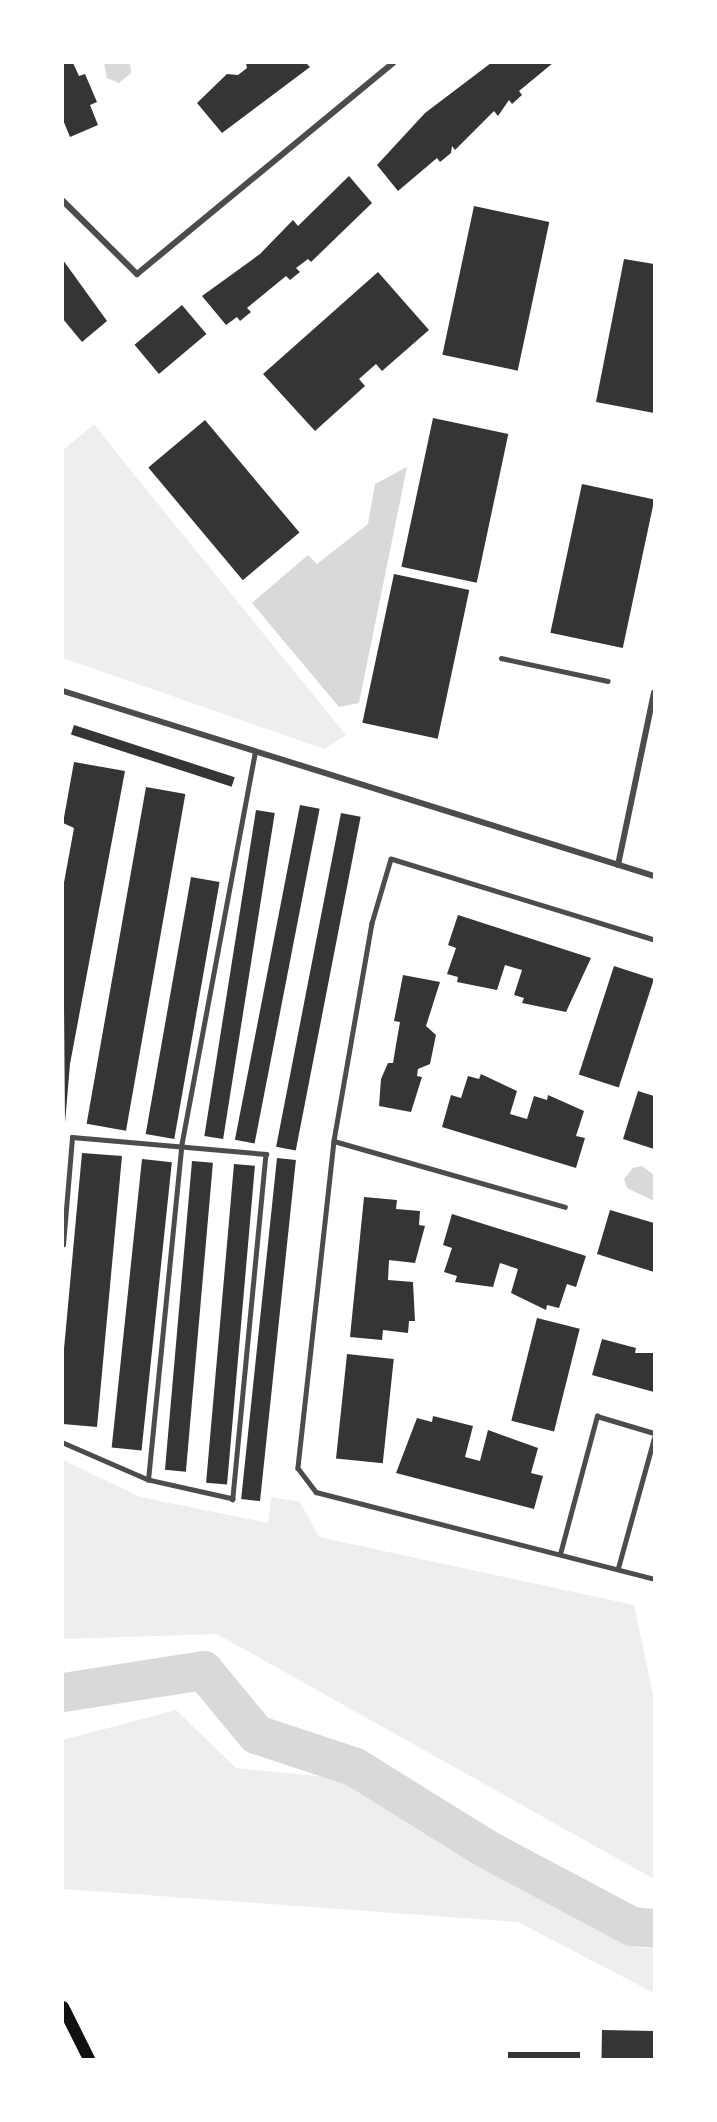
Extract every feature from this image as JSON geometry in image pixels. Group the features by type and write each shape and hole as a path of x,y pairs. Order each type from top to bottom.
{"main road":[{"path":"63,2007 88,2059"}],"street":[{"path":"63,201 137,274 393,63"},
{"path":"63,692 654,876"},
{"path":"618,865 654,693"}],"lane":[{"path":"501,658 608,681"},
{"path":"147,1480 181,1147 255,751"},
{"path":"654,940 391,859 372,923 334,1141 298,1468 316,1492 654,1579"},
{"path":"63,1245 72,1137 266,1154 233,1499 147,1480 63,1443"},
{"path":"334,1141 565,1207"},
{"path":"560,1554 597,1416 654,1433"},
{"path":"618,1568 654,1438"}],"shaded area":[{"path":"104,63 130,63 131,73 119,83 107,78"},
{"path":"94,424 346,735 324,749 63,658 63,450"},
{"path":"407,467 359,703 339,707 252,603 308,555 317,564 368,524 375,484"},
{"path":"642,1166 654,1175 654,1201 627,1188 624,1179 633,1168"},
{"path":"63,1460 140,1497 268,1523 271,1497 300,1502 319,1537 634,1605 654,1699 654,1879 217,1634 63,1639"},
{"path":"176,1710 236,1768 337,1778 634,1947 654,1949 654,1993 518,1922 64,1889 63,1740"}],"building":[{"path":"63,63 73,63 79,76 85,74 97,102 90,105 98,125 70,137 63,120"},
{"path":"246,63 306,63 310,67 222,133 197,103 227,74 238,75 247,68"},
{"path":"491,63 553,63 519,91 522,95 512,104 509,100 498,116 494,111 455,150 452,146 451,153 440,162 437,158 398,191 377,165 425,113"},
{"path":"349,176 372,203 311,262 308,259 296,268 300,272 290,280 286,276 247,308 251,312 240,321 237,317 226,325 202,296 260,254 293,220 298,226"},
{"path":"474,206 549,222 518,371 442,355"},
{"path":"624,259 654,264 654,413 596,402"},
{"path":"63,260 107,321 82,342 63,319"},
{"path":"378,272 429,330 382,371 376,364 359,379 365,386 315,431 263,374"},
{"path":"182,305 206,334 159,374 135,345"},
{"path":"433,418 508,434 477,583 401,567"},
{"path":"205,420 299,533 243,580 148,468"},
{"path":"582,484 654,499 623,648 550,633"},
{"path":"394,574 469,590 438,739 362,723"},
{"path":"74,725 235,777 232,787 71,735"},
{"path":"74,762 125,771 70,1064 65,1123 63,888 74,828 63,823"},
{"path":"146,787 185,794 126,1131 87,1124"},
{"path":"300,805 320,809 255,1144 235,1140"},
{"path":"256,810 275,813 223,1139 204,1136"},
{"path":"341,813 361,817 296,1151 276,1147"},
{"path":"191,877 220,882 174,1139 146,1134"},
{"path":"458,915 591,958 566,1012 522,1003 524,998 514,995 522,970 505,965 497,990 457,982 458,977 447,974 456,948 448,945"},
{"path":"614,966 654,979 619,1087 579,1074"},
{"path":"403,975 440,982 426,1026 436,1035 430,1064 418,1069 417,1076 422,1077 411,1112 379,1106 381,1079 388,1063 393,1063 400,1022 394,1021"},
{"path":"481,1074 517,1091 510,1114 527,1119 534,1096 547,1100 548,1095 584,1111 576,1136 585,1138 576,1168 442,1127 451,1095 461,1098 468,1076 479,1079"},
{"path":"638,1091 654,1096 654,1149 623,1139"},
{"path":"82,1153 122,1156 97,1427 63,1424 63,1360"},
{"path":"277,1158 296,1160 260,1501 241,1499"},
{"path":"142,1159 172,1162 142,1451 112,1447"},
{"path":"192,1161 213,1163 186,1472 165,1470"},
{"path":"234,1164 255,1166 227,1485 206,1483"},
{"path":"364,1197 397,1200 396,1209 420,1211 419,1225 425,1226 415,1263 389,1260 388,1280 413,1282 415,1321 409,1321 408,1333 383,1330 382,1340 350,1337"},
{"path":"610,1210 654,1223 654,1272 597,1254"},
{"path":"452,1214 586,1256 576,1287 567,1284 559,1308 547,1305 546,1310 511,1293 518,1269 500,1263 493,1287 455,1282 457,1276 444,1272 452,1248 443,1245"},
{"path":"537,1318 580,1329 554,1431 511,1421"},
{"path":"602,1339 636,1348 635,1353 654,1353 654,1392 592,1375"},
{"path":"347,1354 394,1359 383,1463 336,1458"},
{"path":"433,1416 473,1426 465,1457 480,1461 488,1430 538,1448 531,1473 543,1476 534,1509 396,1473 417,1418 432,1422"},
{"path":"602,2030 654,2031 654,2059 601,2059"},
{"path":"508,2052 580,2052 580,2059 508,2059"}],"waterway":[{"path":"63,1692 203,1670 256,1734 355,1767 485,1848 632,1926 654,1928"}]}
